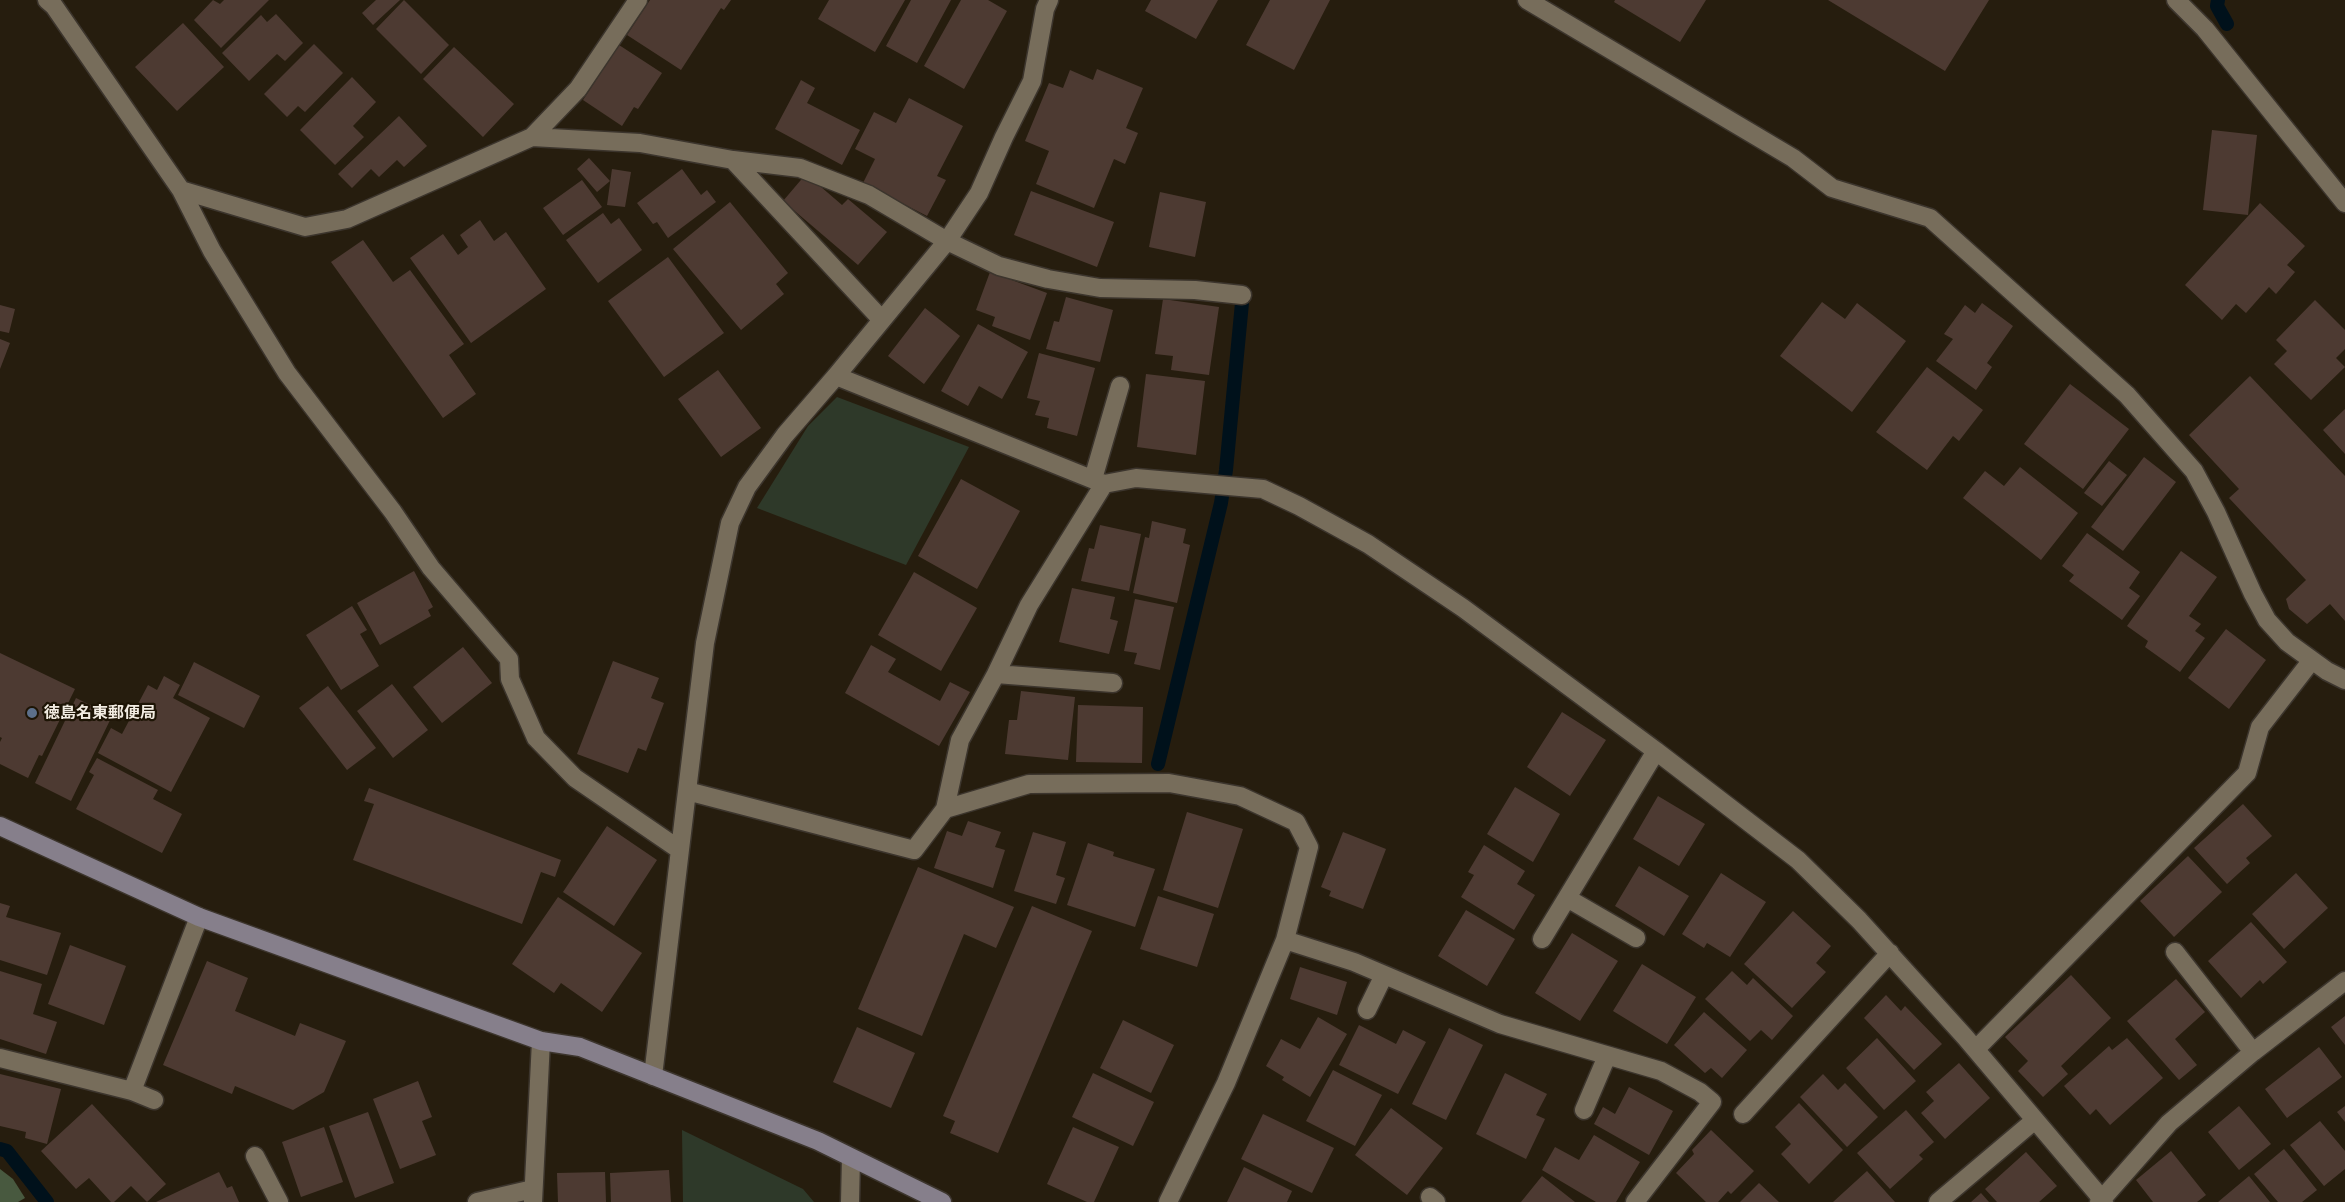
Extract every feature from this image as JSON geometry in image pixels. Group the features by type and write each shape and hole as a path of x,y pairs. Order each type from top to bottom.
{"street":[{"path":"46,0 54,6 181,190 212,251 287,373 393,512 431,568 509,659 510,679 536,738 575,778 680,850"},
{"path":"181,190 306,227 347,219 532,137 578,89 638,0"},
{"path":"653,1076 705,643 730,523 747,488 785,435 947,241 979,193 1032,81 1045,9 1049,0"},
{"path":"1527,0 1551,6 1793,158 1832,188 1930,218 2127,395 2166,438 2194,471 2267,620 2287,642 2345,680"},
{"path":"2176,0 2205,28 2345,203"},
{"path":"532,137 640,142 733,160 800,168 869,195 947,241 999,266 1048,279 1100,288 1195,290 1242,295"},
{"path":"733,160 882,320"},
{"path":"836,376 1098,481 1136,478 1263,489 1368,544 1463,608 1798,860 1890,953 1976,1049 2102,1201 2169,1123 2253,1052 2345,981"},
{"path":"687,791 914,850 945,809 960,740 996,674 1029,605 1098,481 1120,386"},
{"path":"1976,1049 2247,773 2260,727 2312,660"},
{"path":"996,674 1113,683"},
{"path":"1542,939 1656,752"},
{"path":"945,809 1029,784 1169,783 1240,796 1296,822 1310,847 1285,939 1226,1083 1168,1202"},
{"path":"0,826 199,917 541,1041 580,1047 818,1141 942,1202"},
{"path":"1567,898 1636,938"},
{"path":"132,1091 199,917"},
{"path":"1285,939 1354,962 1500,1024 1661,1071 1700,1092 1712,1102 1635,1202"},
{"path":"2175,952 2253,1052"},
{"path":"1743,1114 1890,953"},
{"path":"1366,1010 1384,975"},
{"path":"477,1202 533,1196 541,1041"},
{"path":"1584,1110 1607,1056"},
{"path":"0,1058 132,1091 154,1100"},
{"path":"1938,1202 2035,1120"},
{"path":"255,1156 279,1202"},
{"path":"850,1202 851,1158"}],"green space":[{"path":"837,397 969,447 906,565 757,508 808,426"},
{"path":"682,1130 803,1189 814,1202 683,1202"},
{"path":"0,1169 13,1179 25,1198 18,1202 0,1202"}],"building":[{"path":"213,0 220,4 224,0 269,0 221,48 194,20"},
{"path":"376,0 400,0 373,25 362,13"},
{"path":"404,0 449,45 421,74 376,29"},
{"path":"650,0 731,0 724,10 721,8 681,70 627,35"},
{"path":"829,0 905,0 875,52 818,19"},
{"path":"911,0 951,0 917,63 886,46"},
{"path":"961,0 988,0 1007,11 964,89 924,66"},
{"path":"1151,0 1218,0 1196,39 1145,11"},
{"path":"1270,0 1330,0 1294,70 1246,45"},
{"path":"1615,0 1706,0 1680,42 1614,2"},
{"path":"1828,0 1989,0 1945,71"},
{"path":"276,14 303,43 285,61 277,54 249,81 222,53 261,15 267,22"},
{"path":"183,23 224,67 177,111 135,67"},
{"path":"314,44 343,73 305,112 298,106 287,117 264,94"},
{"path":"619,45 662,73 638,109 634,107 622,126 583,100"},
{"path":"454,47 514,104 483,137 423,79"},
{"path":"1097,69 1143,88 1126,128 1138,133 1125,164 1114,159 1094,208 1036,184 1049,151 1025,141 1049,83 1063,88 1070,70 1093,80"},
{"path":"352,77 376,102 353,126 364,137 335,165 300,130"},
{"path":"801,80 815,88 807,103 860,130 842,165 775,129"},
{"path":"909,98 963,126 937,176 946,180 927,216 863,183 875,159 855,149 874,112 896,123"},
{"path":"399,116 427,146 404,167 397,160 379,177 371,169 352,188 338,174"},
{"path":"2212,130 2257,135 2248,215 2203,210"},
{"path":"589,158 610,181 597,192 577,169"},
{"path":"612,169 631,172 625,207 607,205"},
{"path":"682,169 701,195 707,190 716,202 668,238 657,222 653,224 637,203"},
{"path":"806,174 842,205 848,199 887,232 858,265 783,201"},
{"path":"582,180 602,207 563,235 543,208"},
{"path":"1031,191 1114,222 1097,267 1014,235"},
{"path":"1160,192 1206,202 1195,257 1149,247"},
{"path":"730,202 788,273 776,284 784,294 741,330 673,249"},
{"path":"2260,203 2305,246 2287,265 2295,272 2276,294 2269,287 2246,313 2236,304 2222,320 2185,285"},
{"path":"603,213 611,224 619,218 642,250 598,283 566,240"},
{"path":"480,220 494,241 506,232 546,289 471,343 410,258 443,234 458,255 468,247 460,235"},
{"path":"363,240 393,282 410,270 464,344 449,355 476,394 443,418 331,262"},
{"path":"668,257 724,333 664,377 608,301"},
{"path":"990,272 1047,293 1030,340 992,326 995,317 976,310"},
{"path":"1066,297 1113,310 1100,362 1046,349 1054,321 1059,322"},
{"path":"1163,299 1219,307 1209,375 1171,370 1173,356 1155,354"},
{"path":"2315,300 2345,330 2345,349 2336,358 2345,367 2311,400 2274,364 2287,351 2276,340"},
{"path":"1822,302 1845,319 1857,303 1906,341 1852,412 1780,356"},
{"path":"1982,303 2013,326 1987,363 1992,367 1976,390 1936,361 1953,339 1944,334 1965,305 1975,313"},
{"path":"0,305 15,309 9,333 0,331"},
{"path":"925,308 960,336 924,384 888,356"},
{"path":"978,324 1028,352 1002,399 979,386 968,406 941,391"},
{"path":"0,339 10,343 0,369"},
{"path":"1039,353 1095,368 1077,436 1047,428 1049,418 1035,415 1040,401 1027,398"},
{"path":"1927,367 1983,410 1959,441 1953,436 1927,470 1876,432"},
{"path":"718,370 761,428 721,457 678,399"},
{"path":"1146,374 1205,381 1196,455 1137,447"},
{"path":"2250,376 2345,476 2345,621 2330,604 2307,624 2289,609 2286,599 2306,580 2229,498 2239,489 2189,435"},
{"path":"2070,384 2129,429 2083,489 2024,444"},
{"path":"2345,409 2345,454 2323,430"},
{"path":"2144,457 2176,482 2123,551 2091,527"},
{"path":"2109,461 2127,475 2102,506 2084,493"},
{"path":"2020,467 2078,513 2041,560 1963,498 1985,471 2004,486"},
{"path":"961,479 1020,511 977,589 918,556"},
{"path":"1152,521 1186,529 1183,543 1190,545 1177,603 1133,593 1145,537 1149,538"},
{"path":"1100,525 1141,534 1129,591 1081,581 1089,548 1094,549"},
{"path":"2087,533 2140,572 2129,588 2140,596 2122,620 2069,581 2074,575 2062,566"},
{"path":"2181,551 2217,577 2189,616 2201,624 2195,631 2205,638 2180,672 2145,647 2148,641 2127,626"},
{"path":"414,571 433,607 428,610 431,616 380,645 357,603"},
{"path":"914,572 977,608 941,671 878,635"},
{"path":"1072,588 1115,597 1110,619 1118,621 1109,654 1059,642"},
{"path":"1135,599 1174,607 1160,670 1134,664 1137,653 1124,651"},
{"path":"352,606 367,630 360,634 379,666 341,690 306,635"},
{"path":"2226,629 2266,660 2229,709 2188,678"},
{"path":"871,645 896,659 888,672 940,701 950,682 970,692 939,746 845,693"},
{"path":"463,647 492,683 442,723 413,687"},
{"name":"徳島名東郵便局","path":"0,653 75,689 42,756 39,755 28,778 0,764 2,738 0,737"},
{"path":"613,661 659,678 651,698 664,703 646,751 638,748 628,773 577,754"},
{"path":"194,662 260,696 244,728 178,695"},
{"path":"164,676 180,685 173,698 210,718 171,792 98,753 111,728 122,734 148,685 157,690"},
{"path":"392,684 428,730 393,758 357,711"},
{"path":"328,686 376,748 347,770 299,708"},
{"path":"1021,691 1075,697 1068,760 1005,754 1009,720 1017,720"},
{"path":"76,698 112,716 71,801 35,783"},
{"path":"1078,705 1143,707 1142,763 1076,762"},
{"path":"1562,712 1606,740 1570,796 1527,767"},
{"path":"97,758 158,790 153,799 182,814 162,853 76,809 94,775 89,772"},
{"path":"1515,787 1560,814 1533,862 1487,834"},
{"path":"369,788 561,860 555,877 541,872 522,924 353,860 374,804 364,801"},
{"path":"1658,796 1705,824 1679,866 1633,839"},
{"path":"2243,804 2272,836 2246,858 2250,863 2227,884 2194,848"},
{"path":"1187,812 1243,829 1218,908 1163,890"},
{"path":"968,821 1001,832 995,847 1005,850 993,888 934,868 947,831 962,836"},
{"path":"607,826 657,860 614,926 563,892"},
{"path":"1033,832 1066,842 1056,875 1065,878 1056,904 1014,891"},
{"path":"1343,832 1386,849 1363,909 1329,896 1331,891 1321,887"},
{"path":"1088,843 1114,852 1113,856 1155,869 1135,927 1067,905"},
{"path":"1484,845 1525,871 1517,884 1535,895 1514,930 1461,897 1474,875 1468,872"},
{"path":"2188,856 2222,892 2174,937 2140,901"},
{"path":"1639,866 1689,896 1664,936 1615,906"},
{"path":"918,867 1014,907 996,948 964,934 922,1036 858,1009"},
{"path":"1721,873 1766,902 1730,957 1707,943 1704,948 1682,934"},
{"path":"2296,873 2328,908 2284,949 2252,914"},
{"path":"1158,896 1214,914 1197,967 1140,949"},
{"path":"558,897 642,953 602,1012 561,983 554,993 512,964"},
{"path":"0,903 10,906 6,917 61,933 47,975 0,960"},
{"path":"1032,906 1092,931 998,1153 950,1133 955,1121 943,1116"},
{"path":"1466,910 1515,939 1487,986 1438,956"},
{"path":"1793,911 1831,946 1816,963 1826,972 1792,1008 1744,964"},
{"path":"2251,922 2287,962 2263,984 2260,980 2241,998 2208,961"},
{"path":"1572,933 1618,961 1580,1021 1535,993"},
{"path":"70,945 126,966 104,1025 48,1004"},
{"path":"207,961 248,978 235,1011 295,1036 300,1023 346,1041 324,1092 293,1110 235,1086 232,1094 163,1065"},
{"path":"1642,964 1696,997 1667,1044 1613,1011"},
{"path":"1300,967 1347,982 1337,1015 1290,999"},
{"path":"0,971 42,984 33,1014 57,1022 46,1054 0,1039"},
{"path":"1732,971 1747,985 1753,978 1793,1016 1772,1040 1761,1030 1750,1041 1705,999"},
{"path":"2071,975 2111,1018 2061,1066 2068,1074 2043,1097 2018,1071 2028,1061 2005,1037"},
{"path":"2176,979 2205,1012 2175,1039 2197,1065 2179,1080 2127,1021"},
{"path":"1886,995 1901,1011 1905,1006 1942,1044 1914,1070 1864,1018"},
{"path":"1704,1012 1747,1050 1722,1078 1711,1068 1705,1073 1674,1045"},
{"path":"2345,1016 2345,1045 2331,1027"},
{"path":"1318,1017 1347,1034 1310,1097 1282,1080 1284,1077 1266,1066 1281,1039 1300,1049"},
{"path":"1123,1020 1174,1045 1151,1093 1100,1068"},
{"path":"1359,1025 1396,1044 1403,1030 1426,1042 1398,1094 1339,1065"},
{"path":"857,1027 915,1053 891,1108 833,1082"},
{"path":"1449,1028 1483,1045 1446,1120 1412,1104"},
{"path":"1877,1038 1916,1081 1884,1110 1846,1068"},
{"path":"2127,1038 2163,1078 2110,1125 2096,1109 2090,1115 2064,1086 2109,1046 2112,1050"},
{"path":"2319,1047 2342,1077 2287,1118 2265,1089"},
{"path":"1959,1063 1990,1098 1945,1139 1921,1113 1934,1101 1926,1092"},
{"path":"1333,1070 1382,1095 1355,1146 1306,1121"},
{"path":"1093,1073 1154,1102 1133,1146 1072,1117"},
{"path":"1505,1073 1547,1094 1536,1115 1545,1119 1526,1159 1476,1134"},
{"path":"0,1074 61,1089 47,1144 25,1138 26,1132 0,1126"},
{"path":"1823,1074 1838,1090 1845,1083 1878,1117 1847,1147 1800,1097"},
{"path":"418,1081 432,1117 422,1121 436,1155 400,1169 373,1099"},
{"path":"1629,1087 1673,1111 1649,1155 1594,1124 1603,1107 1615,1114"},
{"path":"1799,1103 1843,1150 1809,1184 1781,1154 1791,1144 1775,1127"},
{"path":"92,1104 166,1184 147,1202 131,1186 114,1202 111,1202 89,1178 76,1189 41,1151"},
{"path":"2239,1106 2271,1144 2239,1170 2208,1132"},
{"path":"2345,1106 2345,1122 2337,1112"},
{"path":"1391,1108 1443,1148 1407,1195 1355,1155"},
{"path":"1906,1110 1934,1142 1919,1155 1923,1159 1890,1189 1857,1153"},
{"path":"368,1112 394,1183 355,1198 329,1126"},
{"path":"1263,1114 1334,1148 1312,1193 1241,1159"},
{"path":"2320,1121 2345,1151 2345,1169 2324,1186 2290,1145"},
{"path":"324,1127 343,1182 301,1197 282,1142"},
{"path":"1073,1127 1119,1147 1094,1202 1087,1202 1047,1184"},
{"path":"1711,1130 1754,1171 1731,1194 1728,1191 1718,1202 1706,1202 1676,1173 1694,1154 1692,1150"},
{"path":"1594,1135 1640,1162 1616,1202 1596,1202 1542,1170 1555,1147 1579,1160"},
{"path":"2284,1149 2317,1190 2302,1202 2278,1202 2254,1174"},
{"path":"2171,1151 2206,1195 2197,1202 2153,1202 2136,1180"},
{"path":"2026,1152 2057,1186 2039,1202 1997,1202 1985,1189"},
{"path":"1244,1167 1292,1191 1287,1202 1227,1202"},
{"path":"669,1170 671,1202 611,1202 610,1173"},
{"path":"1867,1171 1895,1202 1833,1202"},
{"path":"219,1172 227,1188 232,1186 239,1202 156,1202"},
{"path":"605,1172 606,1202 558,1202 557,1173"},
{"path":"1542,1176 1575,1202 1521,1202"},
{"path":"2249,1176 2270,1202 2218,1202"},
{"path":"1759,1183 1779,1202 1740,1202"},
{"path":"1981,1193 1989,1202 1971,1202"}],"waterway":[{"path":"2218,0 2217,6 2227,24"},
{"path":"1158,764 1221,503 1242,303"},
{"path":"0,1149 7,1151 47,1202"}],"place":[{"name":"徳島名東郵便局","path":"32,713"}]}
